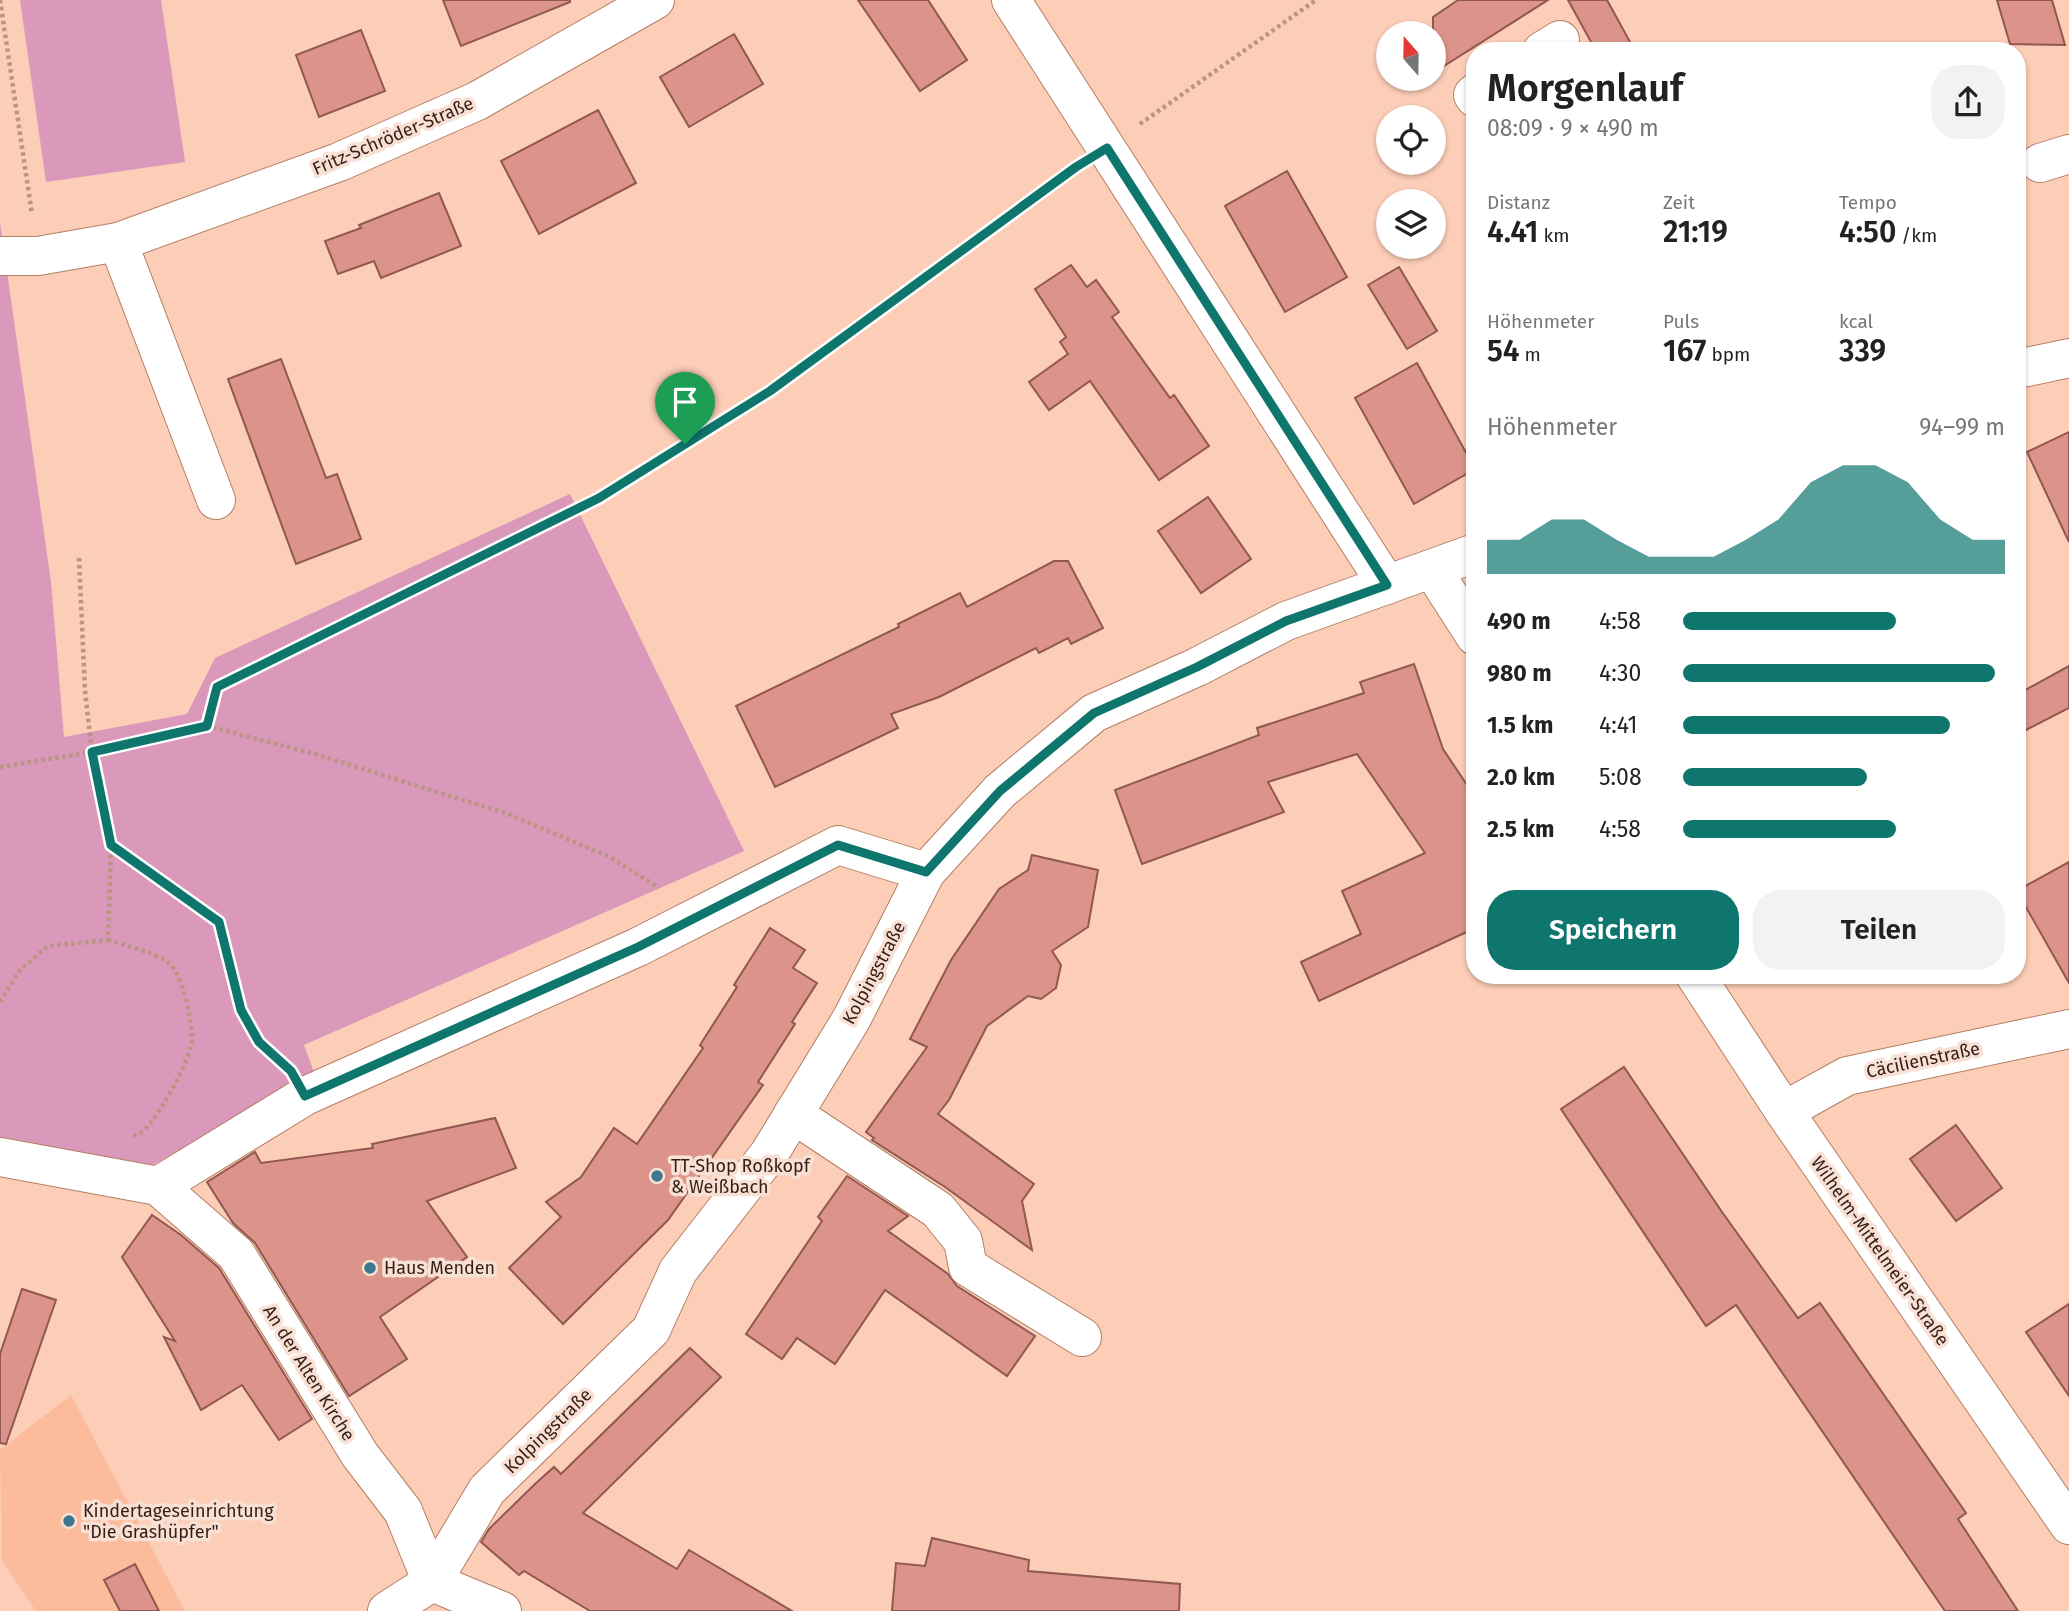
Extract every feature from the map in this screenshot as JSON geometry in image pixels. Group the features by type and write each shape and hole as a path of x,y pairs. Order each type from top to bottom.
{"street":[{"path":"1011,0 1387,585"},
{"name":"Fritz-Schröder-Straße","path":"0,256 38,256 117,242 339,162 478,101 644,3"},
{"path":"117,242 216,500"},
{"path":"2026,367 2069,358"},
{"name":"Kolpingstraße","path":"432,1582 488,1490 651,1330 678,1271 769,1154 852,1018 926,872 1000,791 1094,713 1197,667 1286,621 1466,556"},
{"path":"1432,569 1466,622"},
{"path":"0,1157 158,1186 305,1096 638,947 838,845 926,872"},
{"name":"Wilhelm-Mittelmeier-Straße","path":"1701,984 1784,1111 2069,1525"},
{"name":"Cäcilienstraße","path":"1784,1111 1847,1076 2069,1029"},
{"path":"793,1114 938,1210 962,1241 968,1267 1082,1337"},
{"name":"An der Alten Kirche","path":"158,1186 236,1254 360,1455 403,1511 432,1582"},
{"path":"387,1611 432,1582 502,1611"}],"path":[{"path":"1,0 38,256"},
{"path":"207,726 217,687 599,498 770,391 1076,167 1107,148 1316,0"},
{"path":"79,558 85,691 92,752 111,845 108,940"},
{"path":"0,767 92,752 207,726 315,754 508,814 610,857 701,916"},
{"path":"111,845 219,922 241,1010 259,1042 291,1071 305,1096"},
{"path":"0,1002 20,970 48,946 108,940 133,947 169,963 186,995 192,1041 171,1091 145,1130"}],"shaded area":[{"path":"20,0 161,0 185,162 46,182"},
{"path":"0,222 51,582 64,737 187,714 215,658 570,494 744,851 304,1045 315,1075 147,1168 0,1141"},
{"name":"Kindertageseinrichtung \"Die Grashüpfer\"","path":"71,1395 185,1611 36,1611 2,1561 0,1450"}],"building":[{"path":"443,0 570,0 570,2 461,46"},
{"path":"858,0 928,0 967,60 920,91"},
{"path":"1458,0 1548,0 1482,42 1466,42 1466,52 1446,65 1446,21 1433,21 1433,17"},
{"path":"1568,0 1607,0 1630,42 1591,42"},
{"path":"1997,0 2052,0 2065,45 2009,42"},
{"path":"361,30 385,91 319,117 296,55"},
{"path":"734,34 763,84 689,127 660,77"},
{"path":"598,110 636,183 539,234 501,161"},
{"path":"1287,171 1347,277 1285,312 1225,206"},
{"path":"439,193 461,246 381,278 374,261 338,274 325,241"},
{"path":"1071,265 1087,287 1096,280 1119,312 1112,317 1170,398 1174,395 1209,446 1159,480 1090,381 1049,410 1029,382 1068,354 1060,342 1066,337 1035,289"},
{"path":"1399,267 1437,331 1407,349 1368,285"},
{"path":"281,359 326,478 337,474 361,539 296,564 228,379"},
{"path":"1417,363 1466,453 1466,474 1414,504 1355,398"},
{"path":"2069,432 2069,542 2027,452"},
{"path":"1208,497 1251,559 1201,593 1158,531"},
{"path":"1054,561 1068,561 1103,628 1071,644 1068,638 1039,653 1036,648 939,697 891,714 898,728 775,787 736,706 899,627 898,624 960,593 967,607"},
{"path":"1414,664 1443,749 1466,784 1466,932 1319,1001 1301,962 1361,934 1342,891 1425,853 1357,754 1268,782 1284,812 1142,864 1115,790 1259,735 1257,728 1364,693 1360,682"},
{"path":"2069,666 2069,708 2026,730 2026,690"},
{"path":"1032,855 1098,870 1088,927 1052,951 1061,965 1056,988 1041,999 1028,996 987,1026 949,1100 938,1114 1034,1184 1022,1201 1032,1250 945,1187 872,1140 874,1138 866,1132 927,1047 910,1039 951,960 999,889 1028,870"},
{"path":"2069,862 2069,983 2026,907 2026,886"},
{"path":"770,928 805,950 793,968 817,983 758,1082 763,1085 668,1220 563,1324 509,1268 561,1217 546,1202 581,1177 614,1128 637,1144 703,1048 700,1045"},
{"path":"1624,1067 1798,1318 1820,1303 1966,1513 1958,1519 2018,1611 1945,1611 1736,1305 1706,1326 1561,1109"},
{"path":"495,1118 516,1168 427,1201 467,1257 380,1317 407,1359 349,1396 255,1243 233,1223 207,1182 255,1152 261,1163 373,1148 372,1144"},
{"path":"1956,1125 2002,1188 1956,1221 1910,1159"},
{"path":"847,1176 908,1216 888,1231 948,1274 957,1286 1035,1336 1007,1376 885,1290 835,1364 797,1338 782,1359 746,1334 822,1221 818,1217"},
{"path":"152,1215 181,1235 219,1268 312,1419 279,1440 242,1385 201,1410 164,1337 175,1341 122,1257"},
{"path":"22,1289 56,1300 6,1444 0,1443 0,1354"},
{"path":"2069,1304 2069,1396 2026,1332"},
{"path":"690,1348 721,1377 583,1513 677,1569 689,1550 792,1611 590,1611 524,1571 519,1575 481,1542 489,1529 535,1484 554,1467 561,1474"},
{"path":"932,1538 1029,1560 1028,1571 1180,1584 1179,1611 892,1611 896,1563 925,1566"},
{"path":"135,1564 159,1611 120,1611 104,1580"}],"place":[{"name":"TT-Shop Roßkopf & Weißbach","path":"657,1176"},
{"name":"Haus Menden","path":"370,1268"},
{"name":"Kindertageseinrichtung \"Die Grashüpfer\"","path":"69,1521"}],"route":[{"path":"1107,148 1387,585 1286,621 1197,667 1094,713 1000,791 926,872 838,845 638,947 305,1096 291,1071 259,1042 241,1010 219,922 111,845 92,752 207,726 217,687 599,498 685,444 770,391 1076,167 1107,148"}]}
